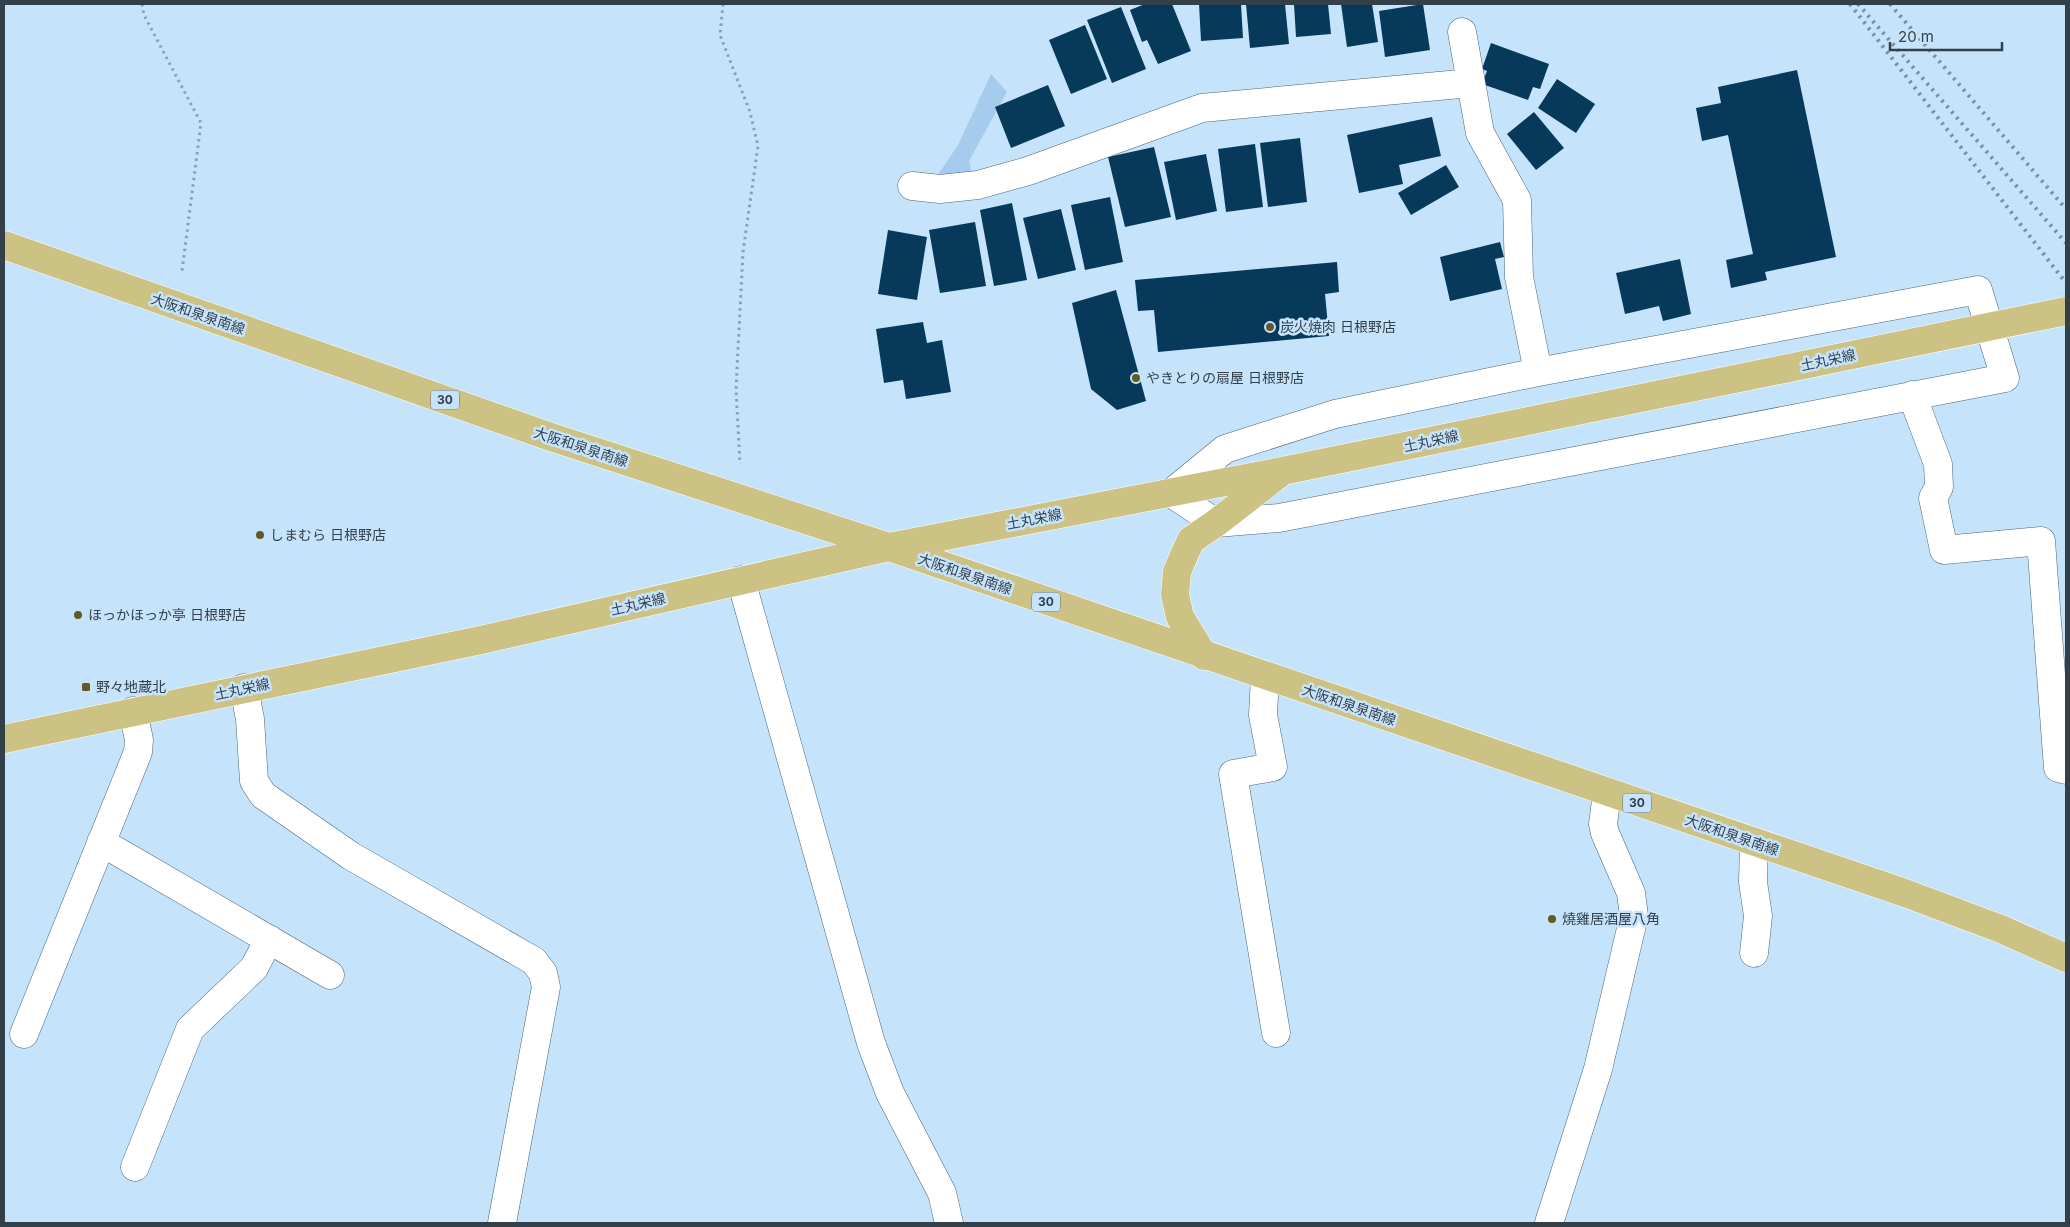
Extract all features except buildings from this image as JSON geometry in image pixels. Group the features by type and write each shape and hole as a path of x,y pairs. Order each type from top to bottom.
{"main road":[{"name":"大阪和泉泉南線","path":"4,246 551,437 888,547 1905,893 2001,929 2066,958"},
{"name":"土丸栄線","path":"4,739 481,640 888,547 1282,471 2066,311"},
{"path":"1204,656 1180,617 1175,595 1177,572 1191,540 1216,523 1282,471"}],"street":[{"path":"1462,32 1480,133 1518,200 1519,277 1538,372"},
{"path":"912,186 940,189 978,184 1028,171 1202,108 1471,83"},
{"path":"1978,290 2005,378 1279,518 1216,523 1171,493 1226,449 1335,414 1538,372 1978,290"},
{"path":"1912,395 1938,464 1939,487 1933,498 1944,550 2041,541 2058,768 2066,770"},
{"path":"741,580 871,1043 890,1093 942,1193 949,1223"},
{"path":"1265,676 1263,715 1274,767 1233,774 1276,1032"},
{"path":"244,688 250,719 254,782 263,795 351,856 534,961 543,973 546,987 502,1223"},
{"path":"24,1034 138,752 139,740 133,711"},
{"path":"1549,1223 1598,1069 1634,916 1631,893 1605,833 1603,824 1607,792"},
{"path":"101,842 330,975"},
{"path":"1754,842 1754,882 1758,916 1754,953"},
{"path":"135,1167 190,1029 254,968 269,939"}],"path":[{"path":"142,4 144,15 201,123 177,306"},
{"path":"723,4 720,35 750,112 758,146 743,252 736,389 741,499"}],"shaded area":[{"path":"991,74 1007,92 969,161 973,178 929,188 958,145"}],"railway":[{"path":"1850,4 2066,283"},
{"path":"1858,4 2066,243"},
{"path":"1890,4 2066,209"}],"place":[{"name":"炭火焼肉 日根野店","path":"1270,327"},
{"name":"やきとりの扇屋 日根野店","path":"1136,378"},
{"name":"しまむら 日根野店","path":"260,535"},
{"name":"ほっかほっか亭 日根野店","path":"78,615"},
{"name":"野々地蔵北","path":"86,687"},
{"name":"燒雞居酒屋八角","path":"1552,919"}]}
